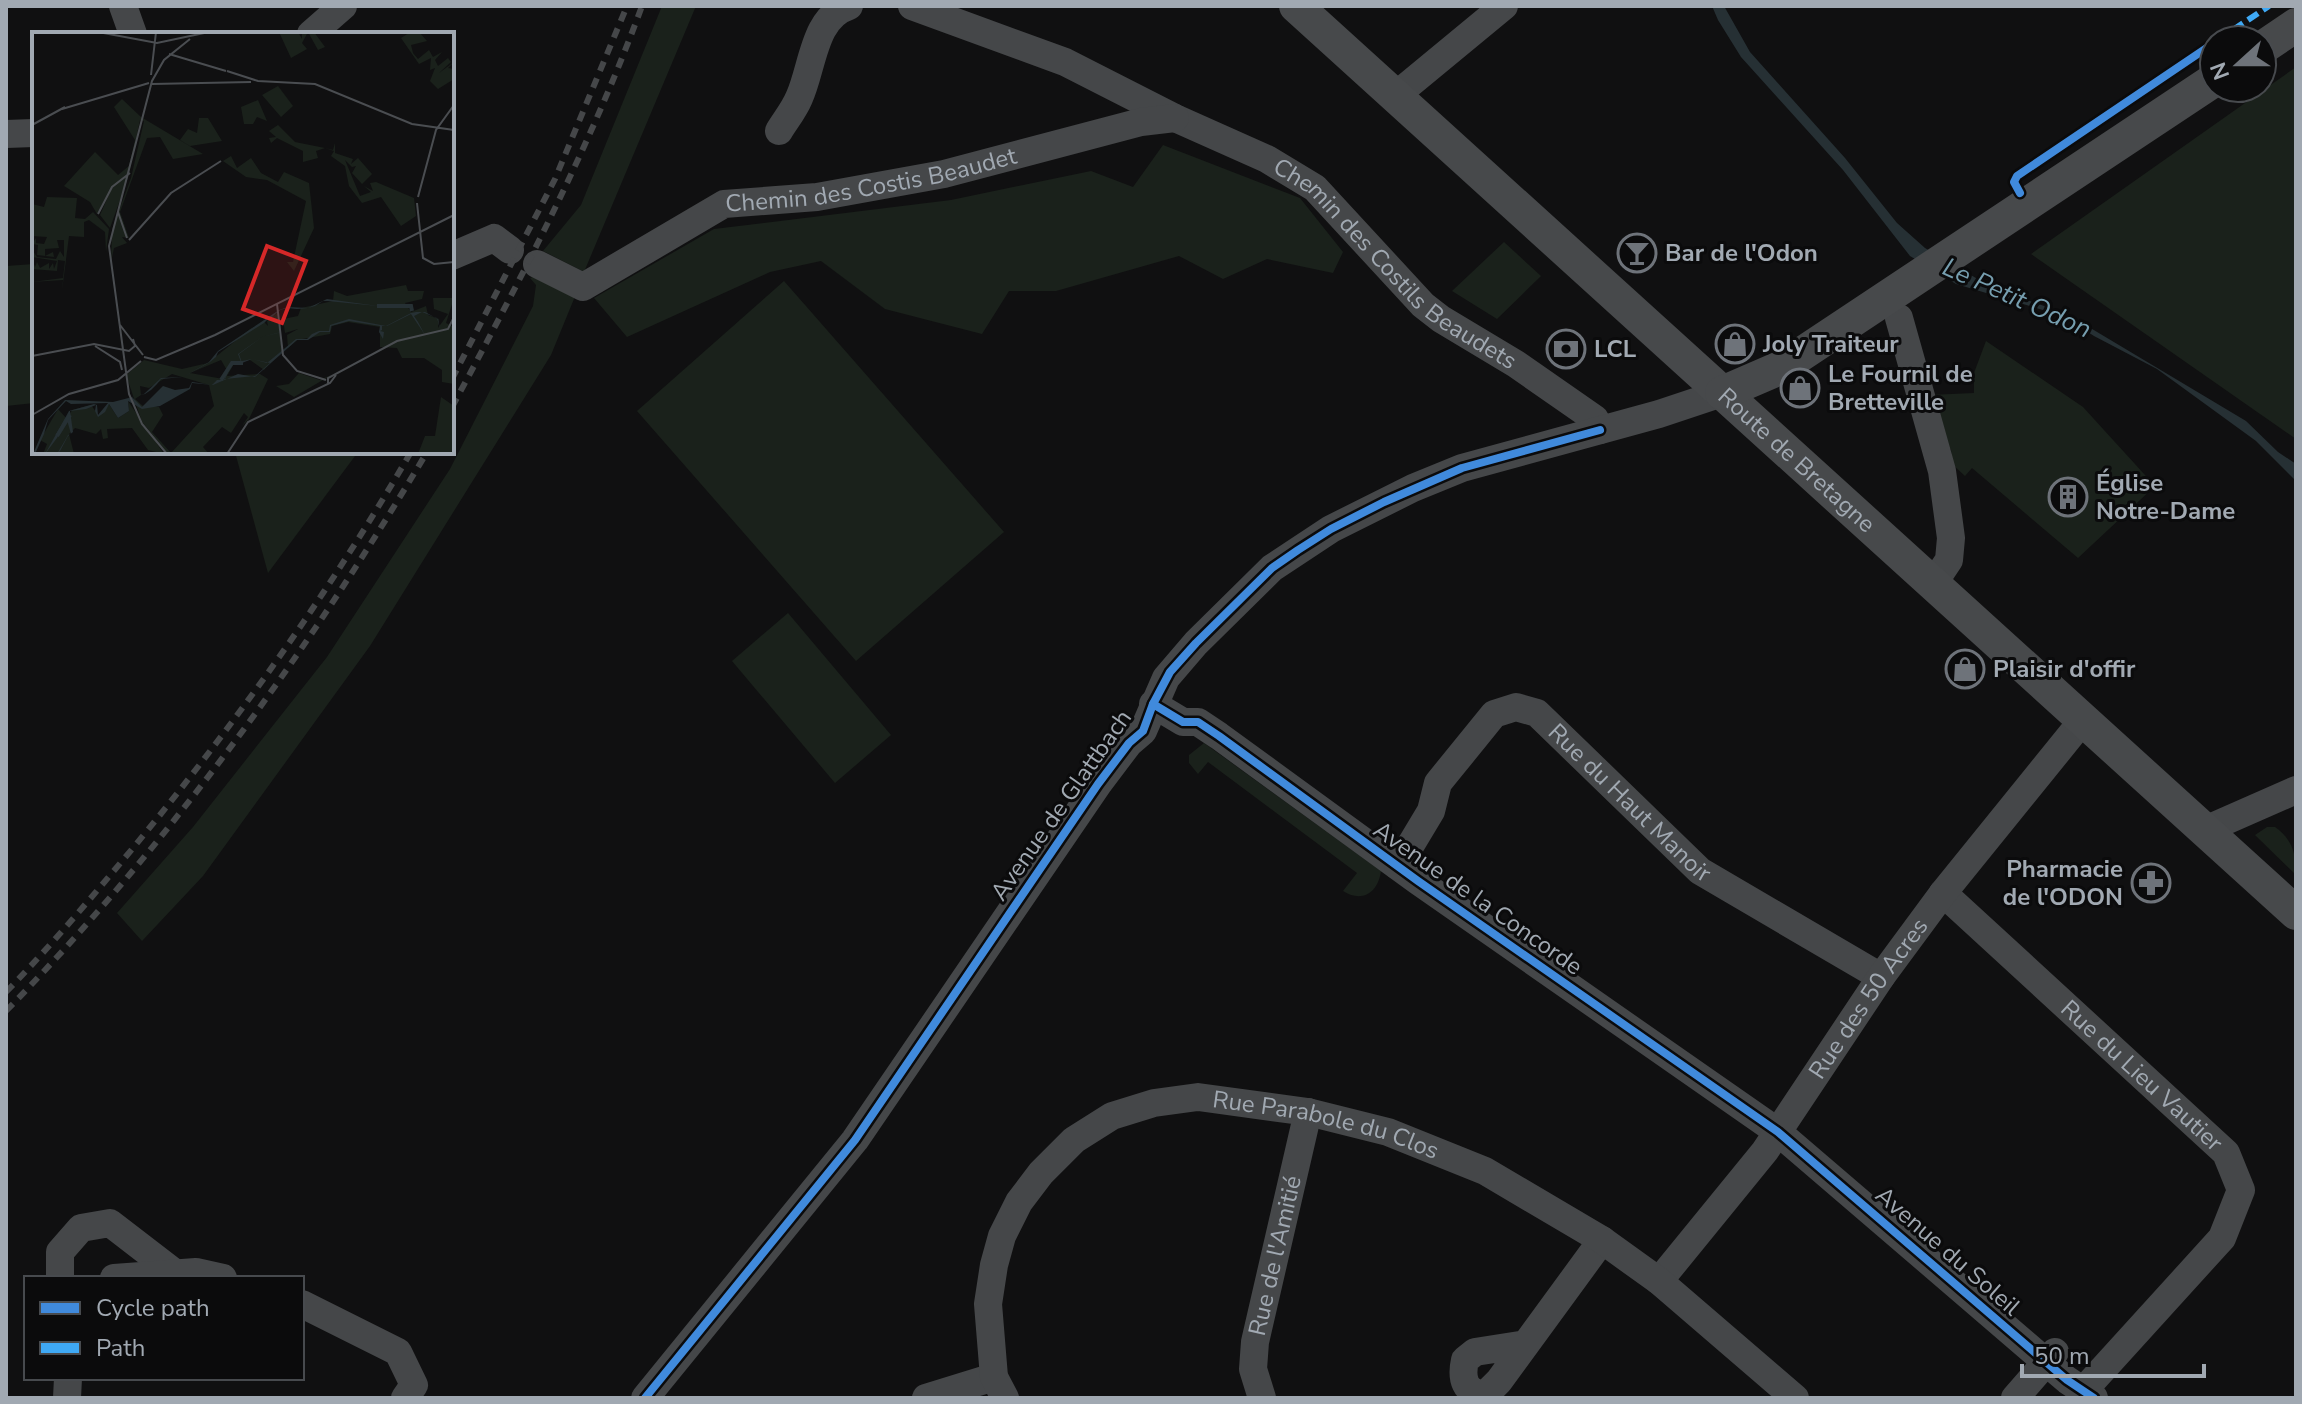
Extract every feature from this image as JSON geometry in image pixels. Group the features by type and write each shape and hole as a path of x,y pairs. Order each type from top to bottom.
{"main road":[{"name":"Route de Bretagne","path":"1296,6 2296,913"},
{"path":"2278,37 2296,25"},
{"path":"1722,393 1782,367 2198,91"}],"street":[{"path":"123,6 132,32"},
{"path":"313,32 343,6"},
{"path":"779,131 799,99 822,30 835,10 849,6"},
{"name":"Chemin des Costils Beaudets","path":"912,6 1065,62 1175,118 1267,159 1315,188 1423,305 1595,419 1600,430"},
{"path":"1395,96 1504,6"},
{"name":"Chemin des Costis Beaudet","path":"537,264 583,287 724,204 817,197 944,174 1141,122 1175,118"},
{"path":"6,134 32,133"},
{"path":"454,255 494,238 510,250"},
{"path":"1899,318 1942,471 1951,538 1949,560 1933,584"},
{"name":"Avenue de Glattbach","path":"645,1398 855,1140 1098,784 1129,743 1143,731 1170,672 1272,568 1331,529 1413,488 1462,468 1659,414 1722,393"},
{"name":"Avenue de la Concorde","path":"1153,704 1183,722 1198,722 1219,736 1398,866 1778,1132"},
{"name":"Rue du Haut Manoir","path":"1398,866 1431,811 1438,783 1494,714 1516,707 1526,709 1537,713 1700,871 1881,977"},
{"name":"Rue des 50 Acres","path":"1659,1281 1778,1132 1881,977 1943,893 2083,720"},
{"path":"2205,830 2296,790"},
{"name":"Rue du Lieu Vautier","path":"1943,893 2226,1153 2241,1190 2222,1238 2067,1378 2015,1398"},
{"name":"Rue Parabole du Clos","path":"1000,1387 988,1304 1002,1236 1019,1202 1041,1173 1074,1140 1112,1116 1154,1103 1198,1097 1308,1112 1388,1132 1485,1171 1602,1240 1659,1281 1795,1398"},
{"name":"Rue de l'Amitié","path":"1262,1398 1253,1369 1255,1342 1308,1112"},
{"name":"Avenue du Soleil","path":"1778,1132 2067,1378"},
{"path":"60,1276 60,1252 81,1228 110,1223 175,1273"},
{"path":"1526,1344 1602,1240"},
{"path":"138,1276 196,1272 214,1276"},
{"path":"304,1305 398,1352 414,1385 405,1398"},
{"path":"926,1398 1000,1387"}],"shaded area":[{"path":"662,6 696,6 584,272 543,251 581,205"},
{"path":"2296,67 2296,439 2031,254 2244,104 2278,104 2278,80"},
{"path":"1163,145 1300,198 1343,252 1333,273 1267,259 1223,279 1179,256 1056,291 1009,291 982,334 885,309 821,261 770,272 627,337 594,298 714,229 951,200 1091,171 1133,187"},
{"path":"1504,242 1541,276 1497,319 1452,291"},
{"path":"32,264 32,403 6,406 6,266"},
{"path":"544,273 576,294 551,355 370,646 203,876 142,941 117,913 193,827 327,657 450,469 533,306 536,285 530,278"},
{"path":"784,281 1004,532 856,661 637,411"},
{"path":"1986,341 2083,407 2155,486 2078,558 1972,468 1965,476 1953,465 1951,450 1940,433 1929,395 1974,393 1974,373"},
{"path":"236,454 357,454 268,573"},
{"path":"788,613 891,735 835,783 732,661"},
{"path":"1204,743 1381,871 1373,890 1363,896 1343,891 1357,873 1208,762 1198,774 1189,763 1189,755"},
{"path":"2267,827 2275,827 2290,842 2296,875 2255,835"}],"water":[{"name":"Le Petit Odon","path":"1712,6 1724,6 1750,52 1845,158 1897,223 1925,248 1981,281 2067,314 2246,421 2278,452 2296,464 2296,481 2256,441 2157,369 2063,316 1956,284 1910,256 1843,170 1741,57"}],"railway":[{"path":"454,375 555,179 627,6"},
{"path":"454,403 578,160 642,6"},
{"path":"6,992 123,860 239,713 346,558 410,454"},
{"path":"6,1011 124,881 233,744 334,600 426,454"}],"marked path":[{"path":"2242,24 2269,6"}],"cycle path":[{"path":"2020,193 2014,182 2017,176 2198,54"},
{"path":"645,1398 855,1140 1098,784 1129,743 1143,731 1170,672 1196,643 1272,568 1331,529 1462,468 1600,430"},
{"path":"1153,704 1183,722 1198,722 1219,736 1418,881 1778,1132 2067,1380 2094,1398"}],"place":[{"name":"Bar de l'Odon","path":"1637,253"},
{"name":"Joly Traiteur","path":"1735,344"},
{"name":"LCL","path":"1566,349"},
{"name":"Le Fournil de Bretteville","path":"1800,388"},
{"name":"Église Notre-Dame","path":"2068,497"},
{"name":"Plaisir d'offir","path":"1965,669"},
{"name":"Pharmacie de l'ODON","path":"2151,883"}]}
